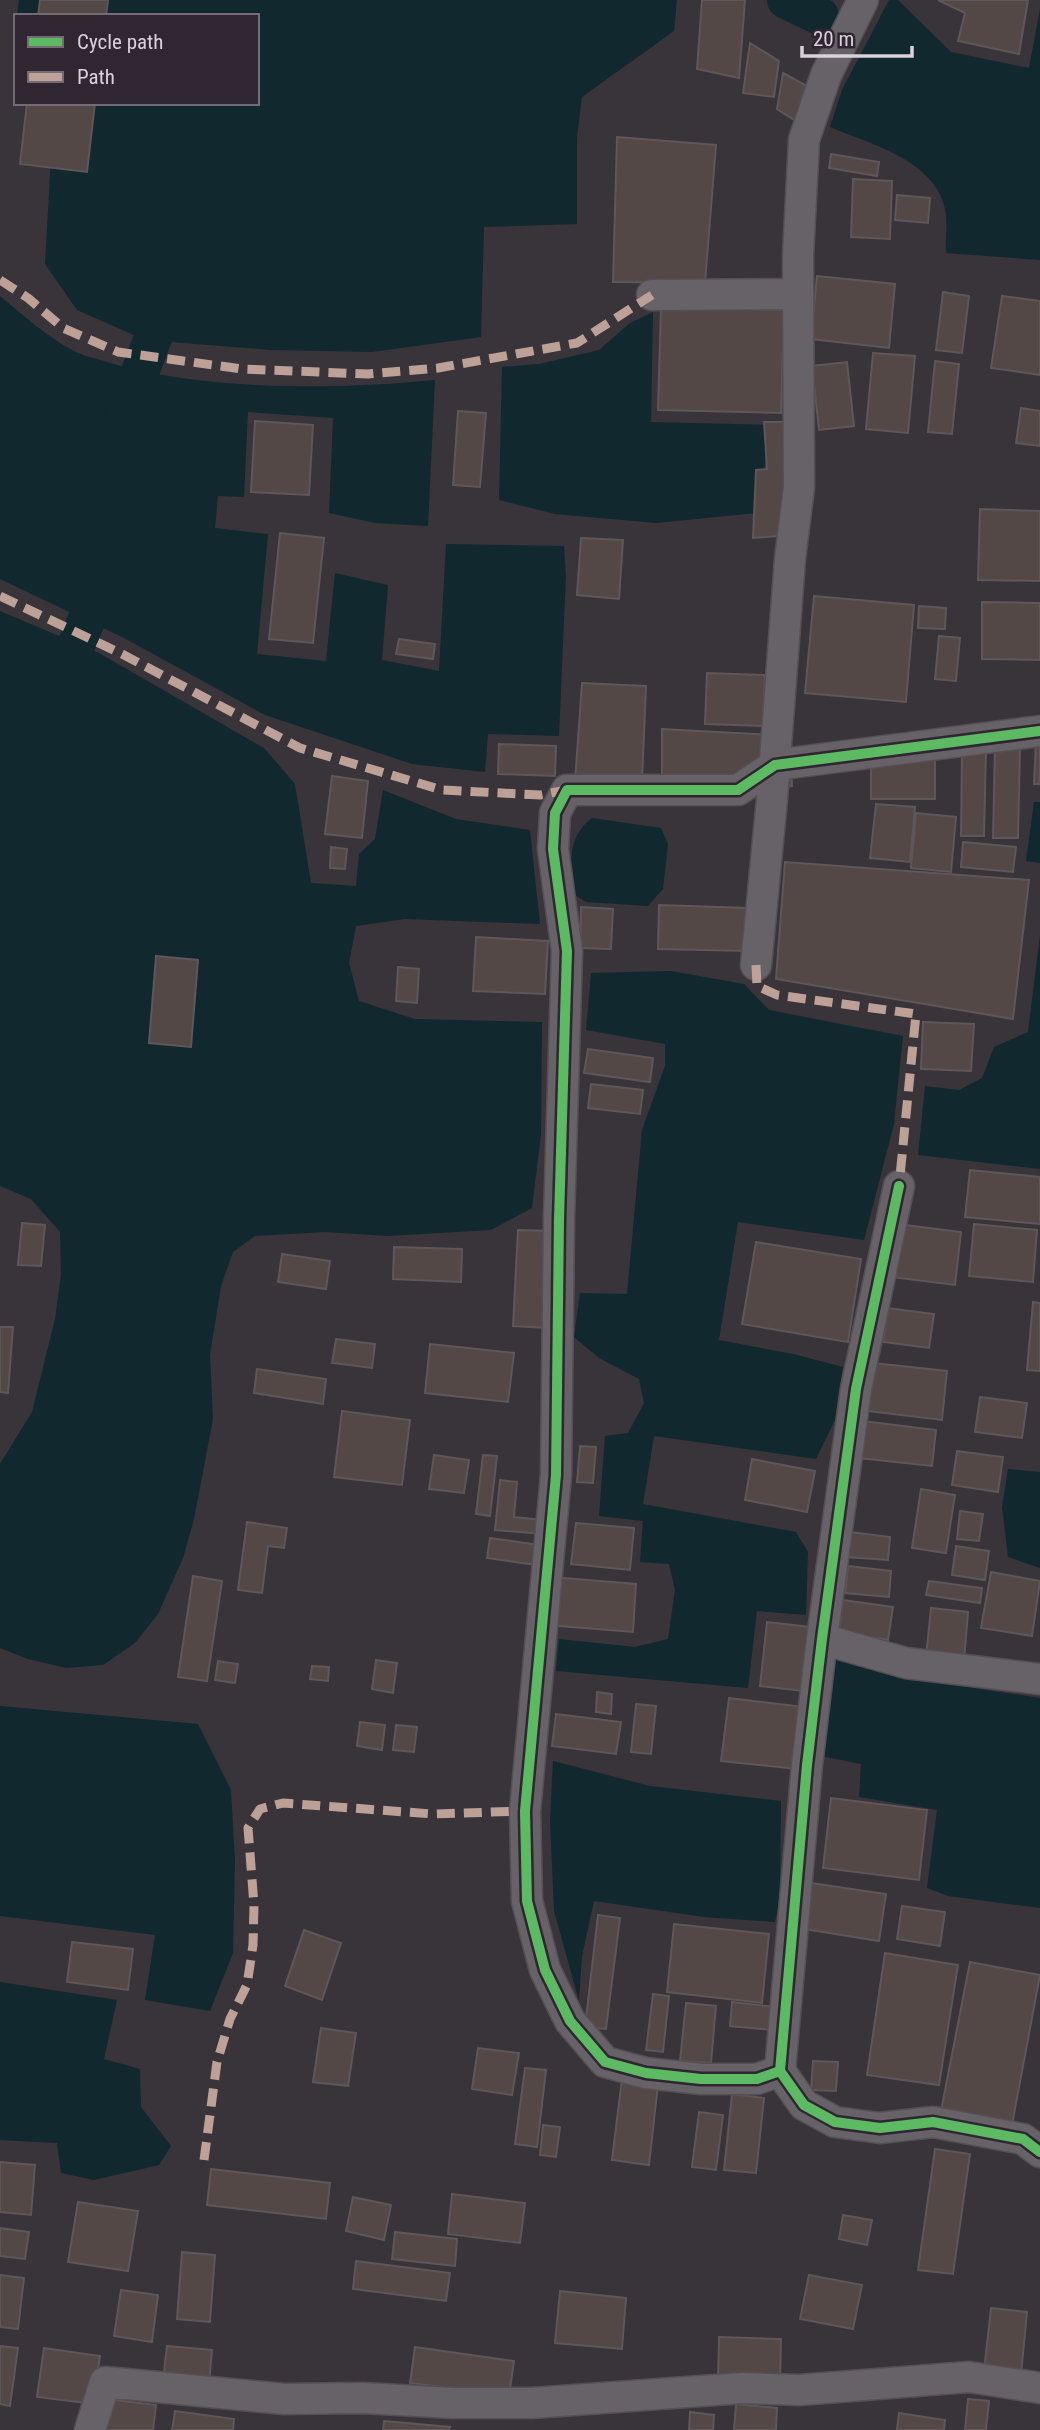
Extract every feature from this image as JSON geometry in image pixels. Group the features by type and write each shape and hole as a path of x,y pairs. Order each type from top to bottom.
{"street":[{"path":"756,965 775,765 790,559 799,487 798,294 804,140 826,75 863,0"},
{"path":"652,295 798,294"},
{"path":"780,2071 757,2080 701,2079 646,2073 605,2062 570,2021 545,1970 527,1901 525,1811 556,1475 559,1219 567,951 553,849 555,813 567,790 738,790 775,765 1040,731"},
{"path":"899,1186 856,1389 822,1639 806,1779 780,2071 804,2105 835,2122 880,2128 933,2122 1023,2139 1040,2152"},
{"path":"822,1639 906,1663 1040,1679"},
{"path":"90,2430 105,2382 284,2399 363,2398 453,2403 532,2403 743,2388 799,2390 969,2376 1040,2388"}],"water":[{"path":"19,0 677,0 674,31 582,97 577,138 577,224 484,227 481,337 372,352 272,350 145,340 77,310 45,264 54,105 259,105 259,14 17,14"},
{"path":"889,0 898,0 951,52 1029,68 1040,9 1040,260 946,253 945,209 939,192 928,178 899,156 830,127 842,90"},
{"path":"0,296 44,332 76,352 144,372 270,386 356,385 435,380 428,526 375,523 329,513 333,418 248,412 244,497 218,496 215,528 268,534 257,654 326,661 335,573 388,585 382,660 439,671 446,544 564,546 566,576 559,736 488,734 485,772 412,764 265,715 124,638 0,579"},
{"path":"653,312 651,422 772,425 756,513 656,523 555,514 499,500 502,367 539,364 599,350 630,323"},
{"path":"0,611 99,653 264,748 295,784 311,883 356,886 359,854 375,839 383,790 456,819 530,830 540,924 405,919 356,926 349,963 359,1001 415,1019 542,1022 541,1134 532,1208 491,1230 388,1236 325,1232 255,1236 233,1252 221,1286 210,1355 213,1419 194,1519 183,1558 158,1614 135,1643 103,1665 66,1668 28,1659 0,1648 0,1464 32,1412 55,1319 61,1275 60,1232 31,1199 0,1186"},
{"path":"1034,802 1040,802 1040,863 1026,861"},
{"path":"592,818 661,828 668,844 663,889 648,906 586,902 573,894 571,862 574,843"},
{"path":"1040,935 1040,1169 918,1155 925,1086 959,1090 982,1078 994,1047 1028,1032"},
{"path":"671,971 744,984 769,1010 903,1036 894,1124 864,1240 738,1222 719,1340 843,1367 835,1420 816,1459 654,1436 643,1504 796,1532 808,1552 806,1615 757,1611 748,1688 556,1671 559,1639 635,1647 668,1639 675,1590 669,1564 640,1562 643,1521 599,1516 605,1436 628,1433 644,1403 639,1379 599,1358 574,1337 580,1293 627,1294 642,1130 665,1066 665,1044 586,1030 591,973"},
{"path":"1008,1469 1040,1472 1040,1568 1008,1557 1002,1507"},
{"path":"833,1659 908,1678 1040,1698 1040,1908 948,1896 927,1888 937,1810 859,1797 861,1764 821,1756"},
{"path":"0,1706 198,1724 231,1790 235,1861 233,1953 210,2011 145,2000 155,1935 0,1916"},
{"path":"553,1761 650,1786 781,1801 780,1898 775,1922 704,1917 594,1901 582,1956 579,2001 554,1911 550,1820"},
{"path":"0,1982 117,2000 104,2059 140,2069 141,2107 171,2146 159,2165 94,2180 61,2173 57,2143 0,2140"}],"building":[{"path":"40,0 108,0 106,14 38,14"},
{"path":"702,0 745,0 739,78 697,69"},
{"path":"938,0 1028,0 1019,54 958,41 965,13"},
{"path":"750,43 779,61 774,97 743,93"},
{"path":"783,73 809,87 802,125 777,109"},
{"path":"27,105 95,105 87,172 20,164"},
{"path":"617,137 716,145 705,283 613,282"},
{"path":"831,154 879,162 877,176 829,168"},
{"path":"853,179 892,181 890,239 851,237"},
{"path":"897,195 930,198 928,223 895,220"},
{"path":"817,276 895,284 889,348 811,339"},
{"path":"943,292 969,296 962,353 936,350"},
{"path":"1002,296 1040,301 1040,375 991,368"},
{"path":"661,307 784,310 781,413 658,410"},
{"path":"873,353 915,356 908,433 866,429"},
{"path":"935,361 959,364 952,434 928,432"},
{"path":"847,362 854,426 819,430 812,366"},
{"path":"1021,408 1040,411 1040,446 1016,443"},
{"path":"458,411 486,413 480,487 453,485"},
{"path":"255,421 313,425 309,495 251,492"},
{"path":"764,422 808,422 809,534 753,538 756,470 767,469"},
{"path":"980,509 1040,511 1040,581 978,580"},
{"path":"280,533 324,538 313,643 269,639"},
{"path":"581,538 623,540 619,599 577,595"},
{"path":"814,596 914,605 906,702 805,693"},
{"path":"982,602 1040,603 1040,660 982,659"},
{"path":"919,606 946,608 945,629 918,628"},
{"path":"939,636 960,638 956,681 935,679"},
{"path":"399,639 435,644 433,659 396,654"},
{"path":"707,673 765,675 763,726 705,724"},
{"path":"582,683 646,686 642,782 575,781"},
{"path":"662,729 790,736 792,786 662,796"},
{"path":"1036,739 1040,739 1040,784 1034,784"},
{"path":"499,744 556,746 555,776 498,774"},
{"path":"962,748 986,749 984,836 961,836"},
{"path":"995,748 1020,749 1018,838 993,838"},
{"path":"935,758 935,799 871,799 871,759"},
{"path":"332,776 368,781 362,838 325,834"},
{"path":"876,804 915,807 910,862 870,858"},
{"path":"916,813 956,817 951,872 911,868"},
{"path":"963,842 1016,847 1013,872 961,867"},
{"path":"331,847 347,849 345,869 330,868"},
{"path":"785,862 1029,880 1013,1019 776,979"},
{"path":"659,905 749,908 748,951 658,949"},
{"path":"581,907 613,909 611,949 580,948"},
{"path":"476,937 548,941 545,994 473,991"},
{"path":"156,956 198,960 191,1047 149,1043"},
{"path":"398,967 419,969 417,1003 396,1001"},
{"path":"923,1022 974,1024 971,1071 921,1069"},
{"path":"588,1049 653,1058 650,1082 584,1073"},
{"path":"591,1084 643,1090 640,1114 588,1108"},
{"path":"970,1170 1040,1177 1040,1224 965,1217"},
{"path":"22,1223 45,1225 41,1266 18,1265"},
{"path":"898,1224 961,1232 955,1285 891,1277"},
{"path":"974,1224 1037,1230 1033,1282 969,1276"},
{"path":"518,1230 552,1231 547,1328 513,1326"},
{"path":"756,1242 861,1259 848,1342 742,1324"},
{"path":"394,1247 462,1249 461,1282 393,1279"},
{"path":"282,1254 330,1261 326,1289 278,1282"},
{"path":"1033,1302 1040,1303 1040,1371 1027,1370"},
{"path":"887,1308 934,1314 929,1348 883,1342"},
{"path":"0,1327 13,1327 8,1393 0,1392"},
{"path":"336,1339 375,1344 372,1368 332,1363"},
{"path":"430,1344 514,1353 508,1402 425,1393"},
{"path":"873,1363 947,1371 942,1420 867,1411"},
{"path":"257,1369 326,1379 323,1404 254,1393"},
{"path":"980,1397 1027,1403 1022,1438 975,1432"},
{"path":"342,1411 410,1420 402,1485 334,1477"},
{"path":"863,1421 936,1430 932,1466 859,1458"},
{"path":"580,1446 596,1447 593,1483 577,1482"},
{"path":"957,1451 1003,1457 998,1492 952,1485"},
{"path":"434,1455 469,1460 464,1493 429,1489"},
{"path":"483,1455 497,1456 490,1516 476,1514"},
{"path":"752,1459 815,1471 807,1512 745,1500"},
{"path":"500,1480 517,1482 514,1517 543,1520 542,1534 495,1530"},
{"path":"921,1489 955,1495 946,1553 912,1548"},
{"path":"960,1511 983,1514 979,1541 957,1539"},
{"path":"247,1522 287,1528 284,1548 268,1546 262,1593 238,1590"},
{"path":"576,1523 634,1528 630,1570 571,1564"},
{"path":"850,1532 890,1537 888,1560 847,1557"},
{"path":"490,1538 540,1545 537,1565 487,1558"},
{"path":"956,1546 989,1551 985,1580 952,1575"},
{"path":"848,1566 891,1571 889,1597 845,1593"},
{"path":"991,1572 1040,1581 1032,1636 981,1628"},
{"path":"193,1576 222,1581 207,1681 178,1677"},
{"path":"551,1577 636,1584 633,1632 547,1625"},
{"path":"929,1581 982,1588 980,1603 926,1595"},
{"path":"843,1600 893,1607 888,1640 839,1632"},
{"path":"931,1608 968,1612 964,1661 926,1657"},
{"path":"767,1622 810,1627 803,1691 760,1686"},
{"path":"376,1660 397,1663 393,1693 372,1689"},
{"path":"218,1661 238,1664 235,1683 215,1680"},
{"path":"312,1666 329,1667 328,1681 310,1679"},
{"path":"597,1692 612,1694 611,1714 596,1712"},
{"path":"729,1698 805,1707 797,1769 721,1761"},
{"path":"636,1704 656,1706 651,1754 631,1752"},
{"path":"556,1714 621,1722 616,1754 552,1746"},
{"path":"360,1722 385,1725 382,1750 357,1746"},
{"path":"396,1725 417,1727 414,1752 393,1750"},
{"path":"831,1798 927,1810 919,1880 823,1868"},
{"path":"811,1883 886,1894 879,1941 804,1929"},
{"path":"902,1906 945,1912 940,1946 897,1939"},
{"path":"598,1915 620,1918 606,2029 585,2027"},
{"path":"674,1924 769,1934 762,2003 667,1992"},
{"path":"304,1930 341,1943 322,2000 285,1986"},
{"path":"72,1942 133,1949 128,1990 67,1982"},
{"path":"885,1953 958,1965 939,2085 867,2075"},
{"path":"970,1962 1040,1975 1011,2130 940,2116"},
{"path":"653,1994 669,1996 663,2052 646,2050"},
{"path":"732,2002 774,2007 772,2030 730,2026"},
{"path":"686,2003 716,2006 711,2063 680,2061"},
{"path":"321,2028 356,2033 348,2086 313,2082"},
{"path":"478,2048 519,2053 512,2095 472,2089"},
{"path":"813,2061 838,2062 836,2091 811,2090"},
{"path":"525,2068 546,2070 537,2147 515,2144"},
{"path":"622,2079 658,2084 649,2165 612,2160"},
{"path":"732,2094 764,2098 756,2173 724,2170"},
{"path":"699,2112 723,2115 716,2170 692,2167"},
{"path":"543,2125 560,2127 556,2157 540,2155"},
{"path":"935,2149 970,2154 953,2274 918,2270"},
{"path":"0,2162 35,2165 31,2215 0,2212"},
{"path":"211,2169 330,2183 326,2219 207,2205"},
{"path":"452,2194 525,2203 520,2243 448,2234"},
{"path":"353,2197 391,2205 384,2240 346,2231"},
{"path":"78,2202 138,2211 128,2271 68,2262"},
{"path":"843,2215 872,2220 867,2245 839,2239"},
{"path":"0,2228 29,2232 25,2259 0,2256"},
{"path":"395,2232 457,2239 455,2266 392,2259"},
{"path":"182,2252 215,2255 210,2322 177,2319"},
{"path":"356,2261 450,2273 446,2301 353,2289"},
{"path":"0,2275 24,2278 18,2329 0,2327"},
{"path":"809,2275 862,2285 853,2329 800,2319"},
{"path":"121,2290 158,2295 152,2342 114,2336"},
{"path":"560,2291 626,2298 622,2349 555,2343"},
{"path":"991,2308 1027,2312 1021,2375 984,2371"},
{"path":"719,2337 781,2339 780,2382 718,2380"},
{"path":"0,2346 18,2348 10,2406 0,2404"},
{"path":"167,2346 212,2350 209,2385 163,2380"},
{"path":"415,2347 514,2361 509,2396 410,2383"},
{"path":"44,2348 100,2356 93,2404 37,2397"},
{"path":"107,2399 156,2405 153,2430 103,2430"},
{"path":"968,2399 989,2401 986,2430 965,2430"},
{"path":"736,2404 777,2408 776,2430 734,2430"},
{"path":"175,2411 234,2419 233,2430 172,2430"},
{"path":"690,2412 714,2415 713,2430 689,2430"},
{"path":"899,2413 945,2420 944,2430 897,2430"},
{"path":"384,2421 450,2427 449,2430 383,2430"}],"waterway":[{"path":"786,0 820,16"},
{"path":"123,417 171,290"},
{"path":"57,693 105,574"}],"marked path":[{"path":"0,280 28,298 63,328 118,352 242,369 368,374 438,368 577,343 652,295"},
{"path":"0,596 122,654 300,748 442,790 540,795 567,790"},
{"path":"756,965 757,986 777,995 916,1014 899,1186"},
{"path":"204,2160 217,2062 230,2019 247,1985 253,1945 254,1905 248,1828 260,1809 283,1803 433,1814 525,1811"}],"cycle path":[{"path":"780,2071 757,2079 701,2079 646,2073 605,2062 570,2021 545,1970 527,1901 525,1811 556,1475 559,1219 567,951 553,849 555,813 567,790 738,790 775,765 1040,731"},
{"path":"899,1186 856,1389 822,1639 807,1765 780,2071 804,2105 835,2122 880,2128 933,2122 1023,2139 1040,2152"}]}
